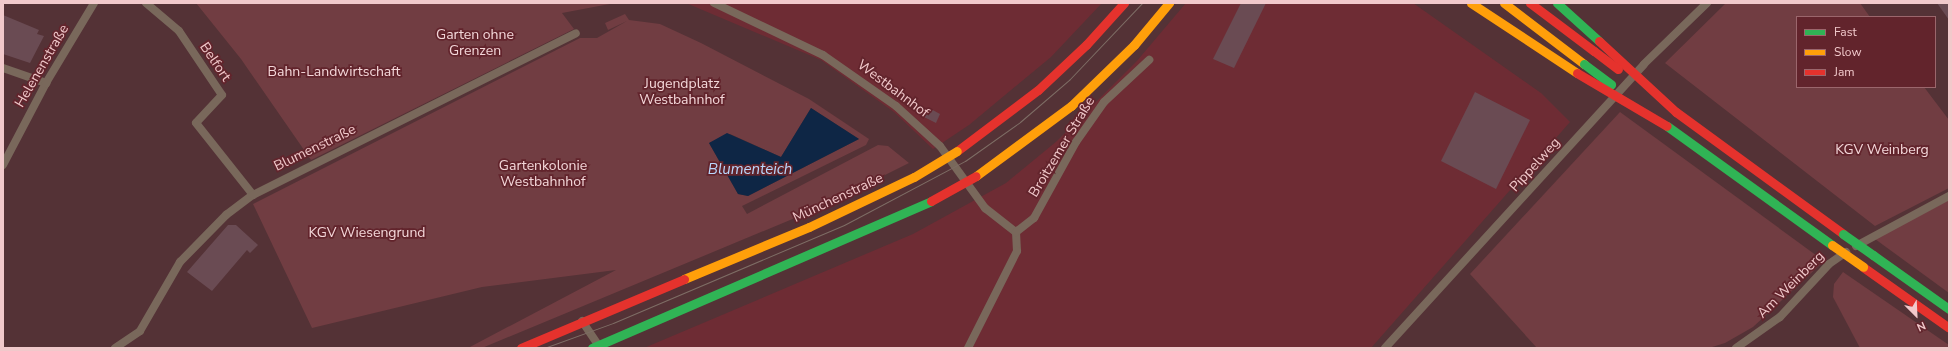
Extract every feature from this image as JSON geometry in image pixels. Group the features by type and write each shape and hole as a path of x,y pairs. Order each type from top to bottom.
{"main road":[{"name":"Münchenstraße","path":"521,348 582,321 809,227 914,177 957,151 1038,90 1086,45 1124,3"},
{"path":"596,347 931,201 976,176 1071,106 1134,45 1169,3"},
{"path":"1471,3 1577,73 1667,126"},
{"path":"1504,3 1667,126 1949,328"},
{"path":"1530,3 1843,234 1949,308"},
{"path":"1557,3 1676,112"}],"street":[{"name":"Helenenstraße","path":"3,165 46,83 94,3"},
{"name":"Belfort","path":"146,3 179,31 222,95 196,123 253,195"},
{"name":"Pippelweg","path":"1385,348 1644,64 1707,3"},
{"name":"Westbahnhof","path":"718,4 823,55 896,106 940,146 985,208 1017,236"},
{"name":"Blumenstraße","path":"115,348 140,331 180,262 226,215 253,195 576,33"},
{"name":"Broitzemer Straße","path":"1017,236 1034,218 1100,107 1149,60"},
{"path":"3,68 46,83"},
{"name":"Am Weinberg","path":"1736,348 1780,317 1839,256 1949,196"},
{"path":"968,348 1017,251 1017,236"},
{"path":"582,321 596,347"}],"shaded area":[{"path":"686,3 1102,3 1051,57 969,125 933,149 894,112 821,60"},
{"path":"1186,3 1413,3 1541,93 1570,122 1371,348 644,348 913,234 1006,183 1057,141 1136,62"}],"green space":[{"name":"Bahn-Landwirtschaft","path":"196,3 615,3 562,13 574,29 311,160 241,59"},
{"name":"KGV Weinberg","path":"1726,3 1860,3 1869,16 1796,16 1796,88 1925,88 1949,120 1949,188 1875,226 1665,63"},
{"path":"625,14 629,20 660,24 701,43 809,99 869,139 866,145 742,206 747,214 878,145 888,146 909,163 819,208 482,348 468,348 616,270 482,287 312,328 253,204 580,38 597,38 627,21 608,30 605,23","holes":["811,108 859,139 748,196 738,194 709,143 730,134 781,157"]},
{"path":"1620,112 1824,261 1753,327 1725,343 1709,348 1537,348 1470,274"},
{"path":"1949,200 1949,293 1875,239"},
{"path":"1843,272 1949,345 1949,348 1860,348 1833,297 1834,284"}],"water":[{"name":"Blumenteich","path":"811,108 859,139 748,196 738,194 709,143 727,133 781,157"}],"building":[{"path":"1241,3 1266,3 1234,68 1213,59"},
{"path":"1937,3 1949,3 1949,20"},
{"path":"3,15 39,30 37,34 44,36 30,63 3,54"},
{"path":"1475,92 1530,120 1496,189 1441,161"},
{"path":"929,108 940,114 936,123 924,117"},
{"path":"228,225 236,225 258,245 250,253 247,250 212,291 187,272"}],"tram line":[{"path":"544,348 613,323 844,225 965,161 1020,122 1069,80 1142,3"}],"traffic: fast":[{"path":"1557,3 1599,41"},
{"path":"1584,64 1611,84"},
{"path":"1667,126 1832,245"},
{"path":"592,348 931,201"},
{"path":"1843,234 1873,255"},
{"path":"1873,255 1949,309"}],"traffic: slow":[{"path":"976,176 1071,106 1134,45 1169,3"},
{"path":"1471,3 1577,73"},
{"path":"1504,3 1584,64"},
{"path":"914,177 957,151"},
{"path":"684,279 809,227 914,177"},
{"path":"1832,245 1863,267"}],"traffic: jam":[{"path":"957,151 1038,90 1086,45 1124,3"},
{"path":"1530,3 1594,51"},
{"path":"1599,41 1676,112"},
{"path":"1594,51 1618,69"},
{"path":"1577,73 1667,126"},
{"path":"1676,112 1843,234"},
{"path":"931,201 976,176"},
{"path":"1863,267 1949,328"},
{"path":"521,348 684,279"}],"park label":[{"name":"Garten ohne Grenzen","path":"475,44"},
{"name":"Jugendplatz Westbahnhof","path":"682,92"},
{"name":"Gartenkolonie Westbahnhof","path":"543,174"},
{"name":"KGV Wiesengrund","path":"367,233"}]}
